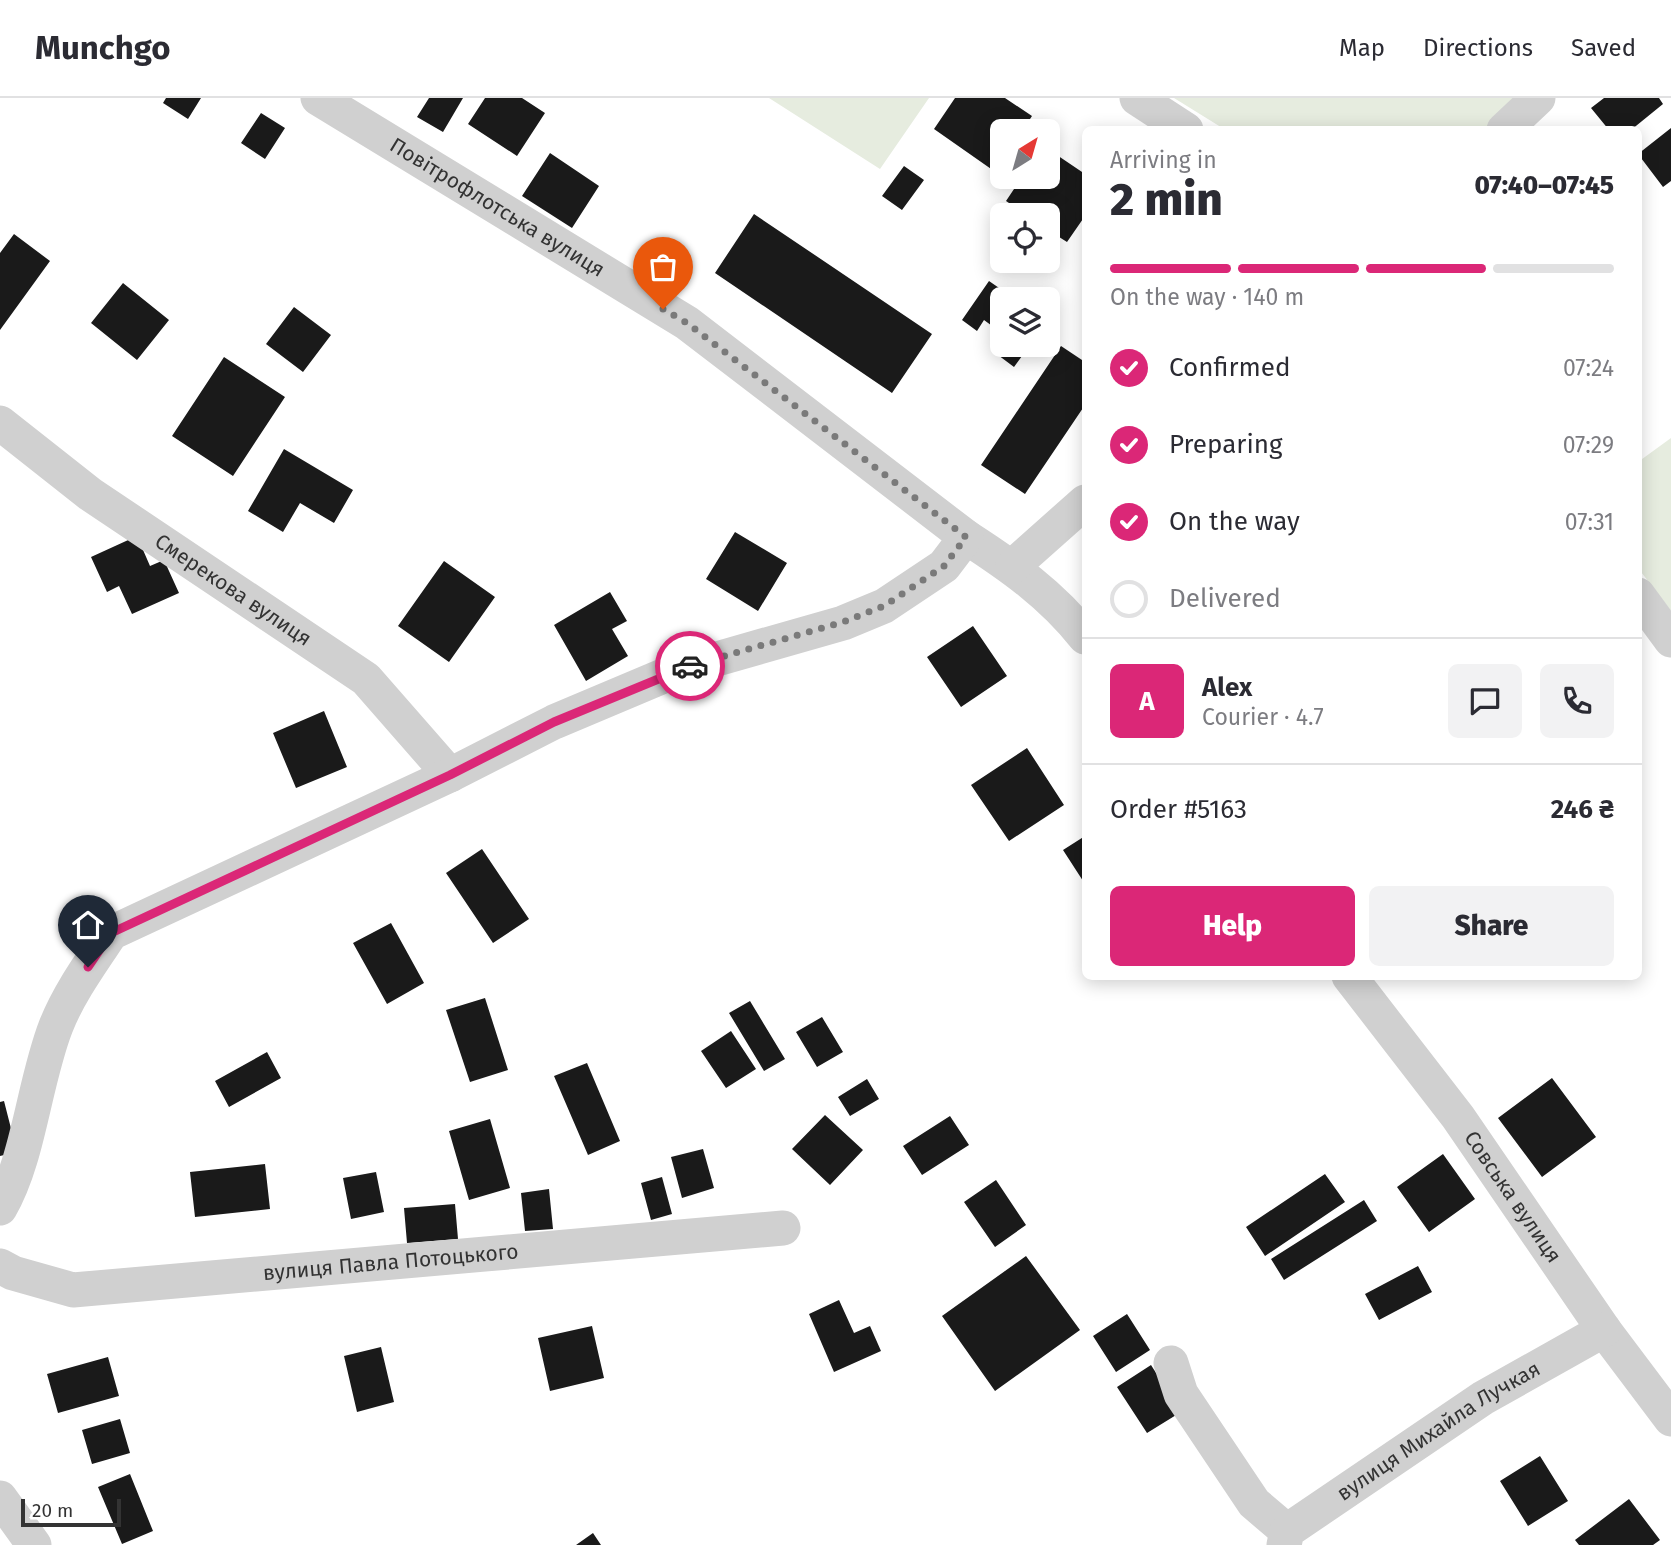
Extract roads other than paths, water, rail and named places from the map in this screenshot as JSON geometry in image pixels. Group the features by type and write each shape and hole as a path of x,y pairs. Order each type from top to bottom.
{"street":[{"name":"Повітрофлотська вулиця","path":"318,98 687,323 966,537 1013,566"},
{"path":"1137,98 1180,126"},
{"path":"1508,126 1538,98"},
{"name":"Смерекова вулиця","path":"0,423 90,494 366,679 450,775"},
{"path":"1082,505 1013,566 1069,617 1082,633"},
{"path":"0,1208 6,1198 20,1154 56,1026 77,985 111,933 450,775 554,722 676,671 843,622 884,606 944,566 966,537"},
{"path":"1642,600 1671,640"},
{"name":"Совська вулиця","path":"1352,980 1458,1116 1604,1329 1671,1419"},
{"name":"вулиця Павла Потоцького","path":"0,1266 22,1276 73,1290 783,1228"},
{"name":"вулиця Михайла Лучкая","path":"1286,1538 1483,1398 1604,1329"},
{"path":"1171,1363 1181,1394 1254,1503 1286,1538"},
{"path":"0,1498 34,1545"}]}
